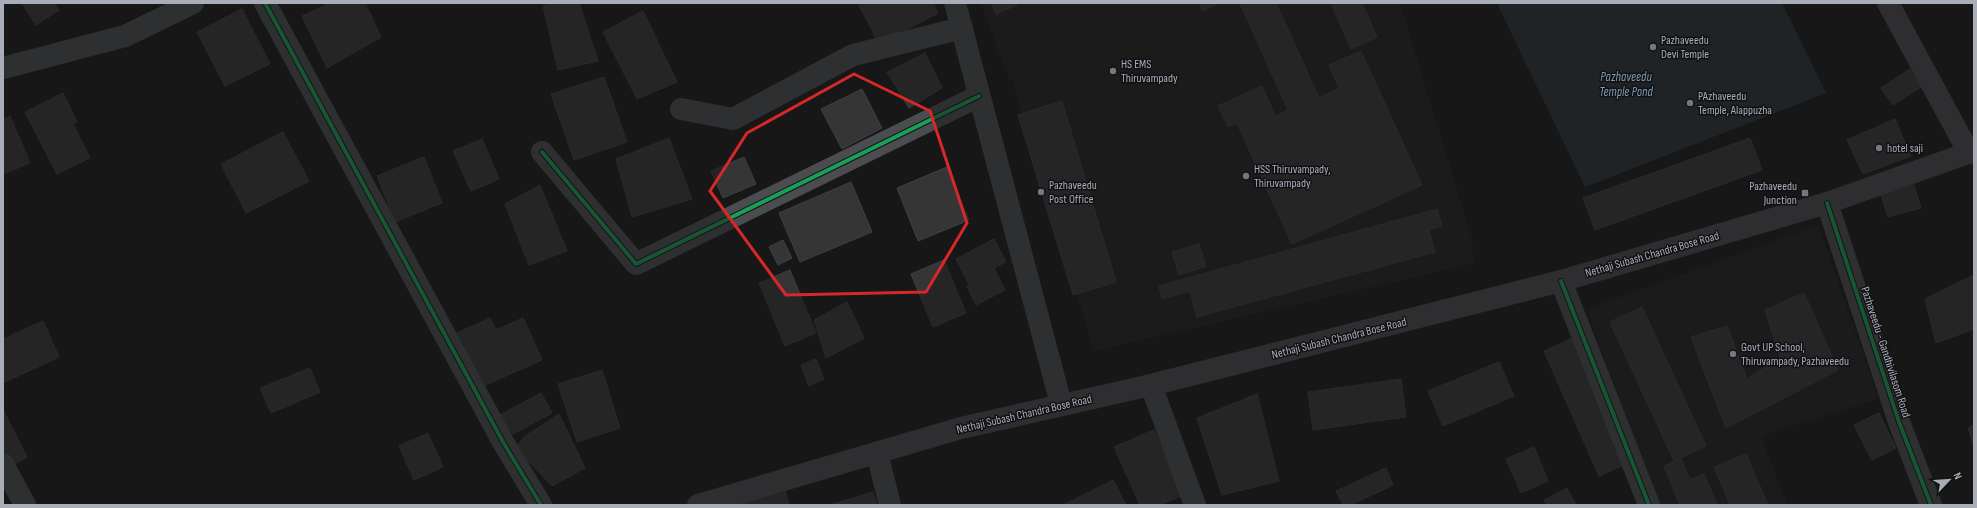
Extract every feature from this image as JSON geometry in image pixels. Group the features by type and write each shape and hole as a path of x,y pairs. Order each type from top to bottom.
{"main road":[{"path":"1888,3 1972,152"},
{"name":"Nethaji Subash Chandra Bose Road","path":"698,505 961,428 1151,385 1561,281 1827,203 1972,152"}],"street":[{"path":"3,68 125,36 193,3"},
{"path":"265,3 499,435 541,505"},
{"path":"955,3 1062,404"},
{"path":"681,109 733,119 853,55 962,28"},
{"path":"542,152 636,264 979,96"},
{"name":"Pazhaveedu - Gandhivilasom Road","path":"1827,203 1899,422 1931,505"},
{"path":"1561,281 1649,505"},
{"path":"1151,385 1195,505"},
{"path":"877,453 890,505"},
{"path":"3,464 25,505"}],"highlighted area":[{"path":"854,74 930,111 967,223 926,292 786,295 710,191 747,133"}],"shaded area":[{"name":"HSS Thiruvampady, Thiruvampady","path":"981,3 1400,3 1474,245 1471,246 1476,263 1094,351 1011,78 1009,79"},
{"name":"Govt UP School, Thiruvampady, Pazhaveedu","path":"1819,225 1878,399 1761,436 1787,505 1658,505 1587,309"}],"water":[{"name":"Pazhaveedu Temple Pond","path":"1497,3 1782,3 1826,93 1585,187"}],"building":[{"path":"22,3 54,3 59,10 36,25"},
{"path":"330,3 365,3 381,37 327,68 302,16"},
{"path":"554,3 579,3 598,61 558,70 543,6"},
{"path":"858,3 933,3 938,13 879,44"},
{"path":"991,3 1016,3 1017,5 996,14"},
{"path":"1199,3 1219,3 1203,11"},
{"path":"1240,3 1276,3 1319,98 1339,88 1329,65 1361,51 1422,185 1292,244 1237,123 1228,127 1218,106 1262,86 1275,116 1288,110"},
{"path":"1331,3 1362,3 1377,37 1351,49"},
{"path":"242,9 270,64 225,86 197,32"},
{"path":"643,11 677,82 637,99 603,32"},
{"path":"925,53 942,88 909,108 887,72"},
{"path":"1910,69 1921,87 1893,105 1881,88"},
{"path":"604,77 627,142 574,160 551,94"},
{"path":"862,89 882,128 842,149 821,109"},
{"path":"63,93 77,122 73,124 90,158 57,174 25,112"},
{"path":"1062,101 1116,282 1073,295 1018,115"},
{"path":"10,116 30,163 3,174 3,119"},
{"name":"hotel saji","path":"1895,119 1911,156 1863,174 1847,140"},
{"path":"283,132 309,181 246,213 221,164"},
{"path":"669,138 692,199 632,217 616,159"},
{"path":"1750,138 1762,170 1595,230 1583,198"},
{"path":"482,139 499,179 471,191 453,151"},
{"path":"424,157 442,203 395,222 377,176"},
{"path":"744,157 756,184 723,198 711,171"},
{"path":"947,167 969,220 918,241 897,188"},
{"path":"851,182 872,232 800,262 779,213"},
{"path":"540,185 567,251 529,265 505,204"},
{"path":"1914,185 1921,208 1888,217 1881,195"},
{"path":"1437,209 1442,226 1429,230 1435,252 1197,317 1190,291 1162,299 1159,286"},
{"path":"994,239 1006,262 994,268 1005,290 976,305 967,286 969,285 956,259"},
{"path":"783,240 792,258 778,265 769,247"},
{"path":"1199,244 1206,266 1179,275 1172,252"},
{"path":"944,260 966,313 933,327 911,274"},
{"path":"790,270 816,333 785,346 759,283"},
{"path":"1974,275 1974,329 1936,343 1925,299"},
{"path":"1804,293 1838,370 1726,428 1691,337 1727,326 1747,379 1780,358 1765,310"},
{"path":"847,302 864,338 826,358 814,320"},
{"path":"1642,307 1706,446 1674,461 1610,322"},
{"path":"490,318 496,330 523,318 542,360 479,388 455,334"},
{"path":"43,321 59,357 3,383 3,339"},
{"path":"1577,336 1632,461 1599,476 1544,351"},
{"path":"816,359 824,379 809,386 801,365"},
{"path":"1499,362 1514,396 1443,426 1428,391"},
{"path":"310,368 320,392 271,413 260,388"},
{"path":"602,370 620,428 577,442 558,384"},
{"path":"1401,379 1406,417 1313,430 1308,392"},
{"path":"541,393 552,413 511,435 500,415"},
{"path":"1257,394 1279,481 1222,495 1197,418"},
{"path":"3,410 27,457 11,466 3,451"},
{"path":"1879,413 1896,448 1872,460 1854,425"},
{"path":"559,414 585,468 552,486 516,448 524,437"},
{"path":"1974,425 1974,446 1968,428"},
{"path":"1154,430 1183,495 1160,505 1140,505 1114,447"},
{"path":"428,433 443,467 414,480 399,446"},
{"path":"1534,447 1548,481 1521,493 1506,459"},
{"path":"1746,454 1768,505 1730,505 1714,467"},
{"path":"1681,459 1690,480 1704,474 1717,505 1680,505 1664,466"},
{"path":"1386,468 1393,485 1351,505 1343,505 1336,491"},
{"path":"1113,480 1126,505 1063,505"},
{"path":"1567,488 1576,505 1547,505 1544,500"},
{"path":"785,489 789,505 734,505"},
{"path":"873,492 877,505 830,505"}],"cycle path":[{"path":"265,3 503,442 541,505"},
{"path":"542,152 636,264 979,96"},
{"path":"1827,203 1899,422 1931,505"},
{"path":"1561,281 1649,505"}],"place":[{"name":"Pazhaveedu Devi Temple","path":"1653,47"},
{"name":"HS EMS Thiruvampady","path":"1113,71"},
{"name":"PAzhaveedu Temple, Alappuzha","path":"1690,103"},
{"name":"hotel saji","path":"1879,148"},
{"name":"HSS Thiruvampady, Thiruvampady","path":"1246,176"},
{"name":"Pazhaveedu Post Office","path":"1041,192"},
{"name":"Pazhaveedu Junction","path":"1805,193"},
{"name":"Govt UP School, Thiruvampady, Pazhaveedu","path":"1733,354"}]}
